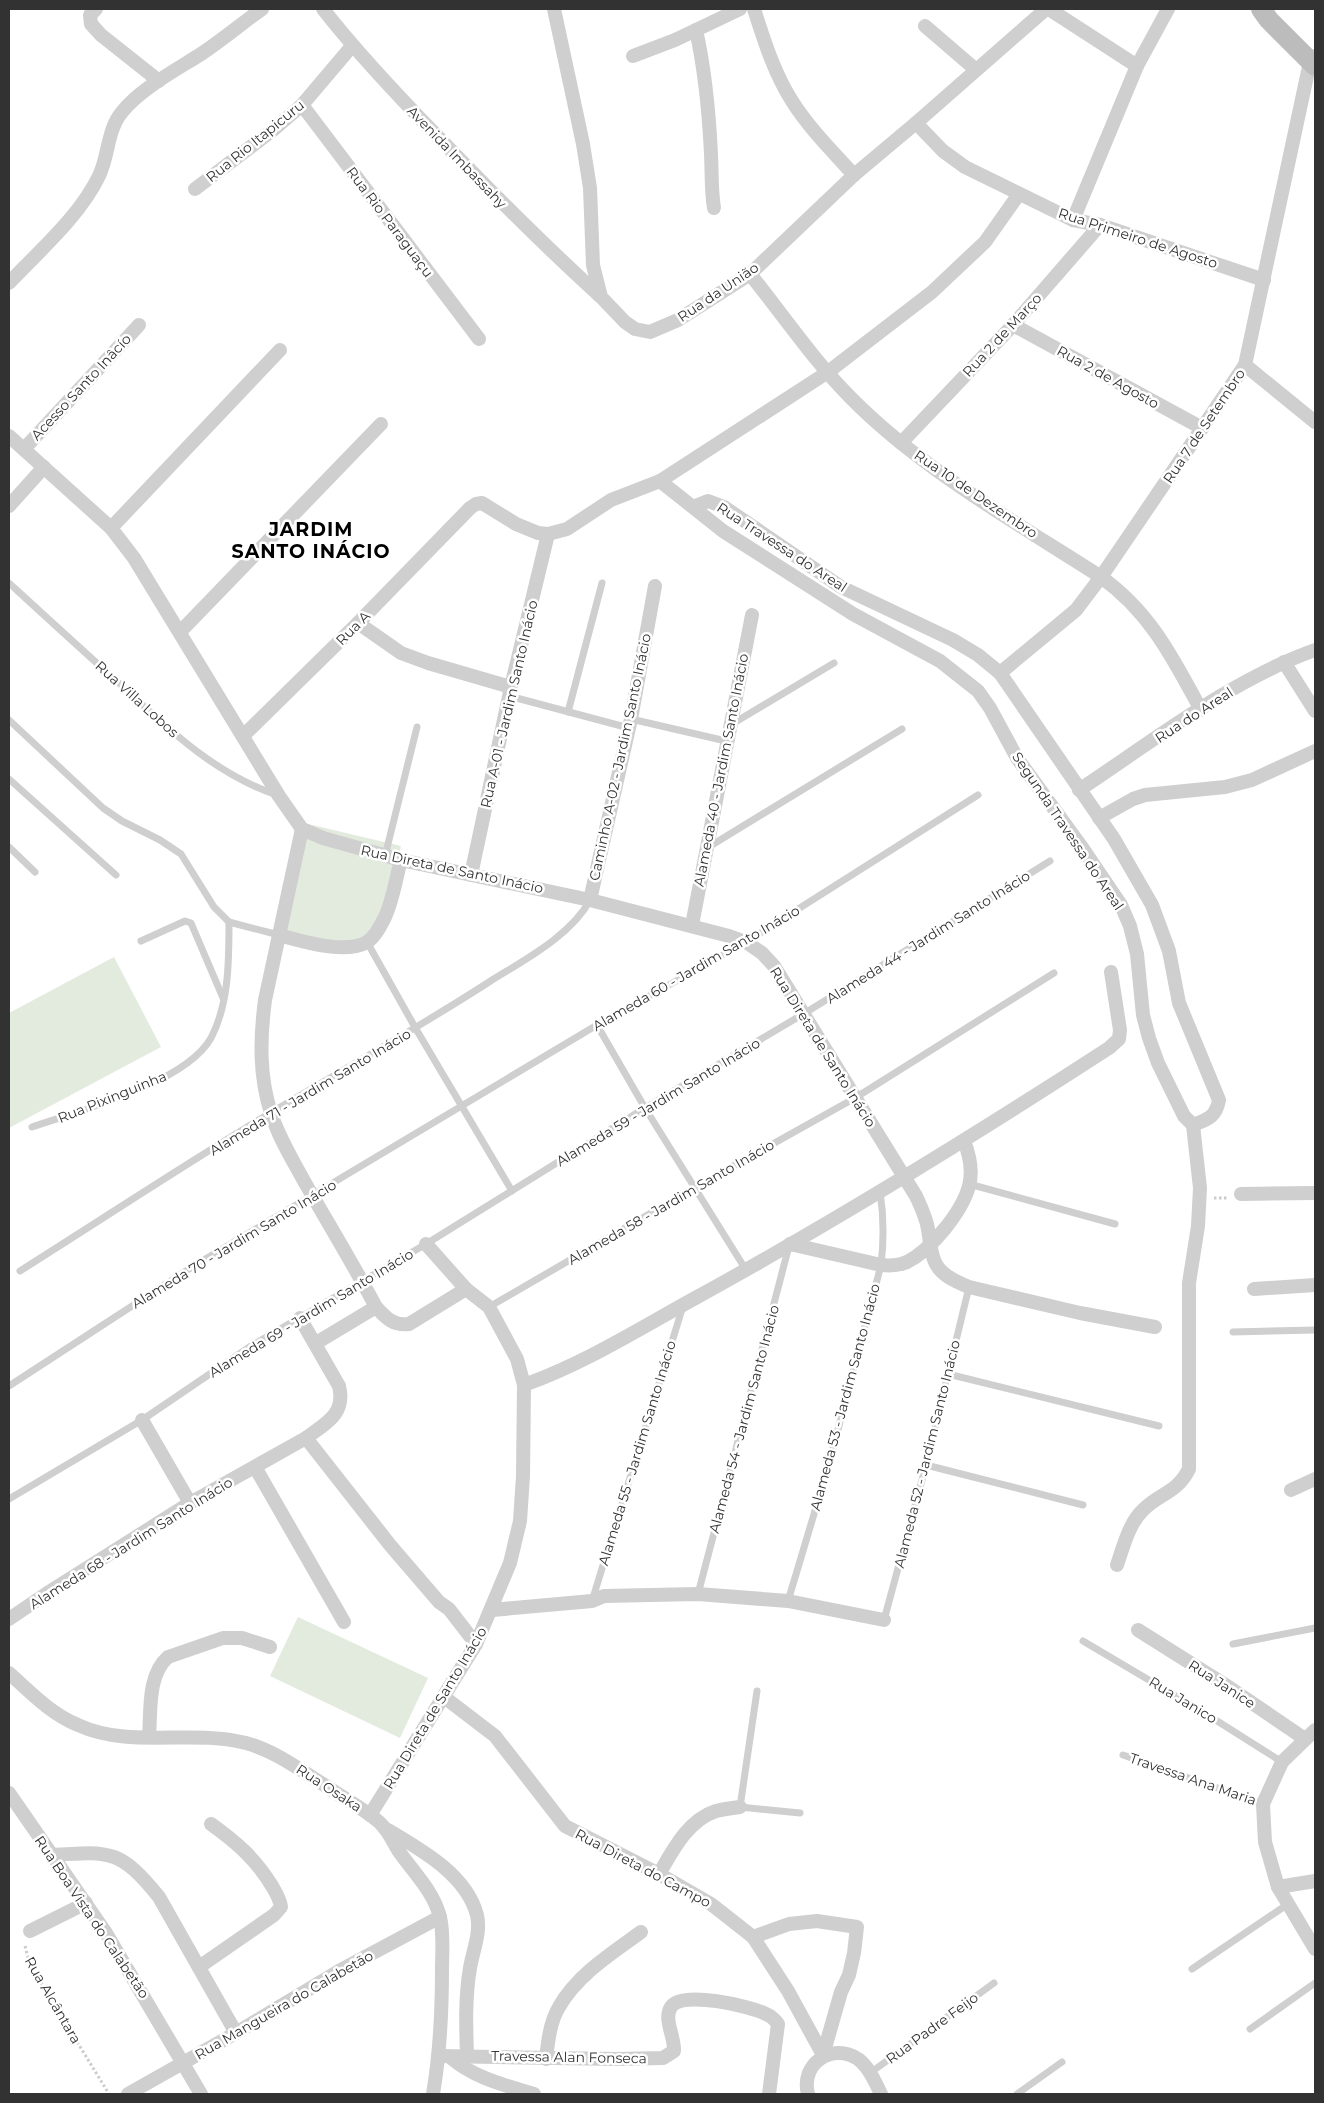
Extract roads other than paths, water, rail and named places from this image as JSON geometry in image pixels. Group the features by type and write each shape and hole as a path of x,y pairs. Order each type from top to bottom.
{"main road":[{"path":"1261,9 1269,20 1314,61"}],"street":[{"path":"96,9 90,16 93,27 159,81"},
{"path":"9,283 85,200 106,158 112,128 132,100 210,48 262,9"},
{"name":"Avenida Imbassahy","path":"323,9 352,46 507,209 601,297"},
{"path":"554,9 583,144 590,188 594,265 601,297"},
{"path":"633,56 696,30 740,9"},
{"path":"754,9 763,39 792,100 812,128 854,175"},
{"path":"1047,9 1137,66"},
{"name":"Rua da União","path":"601,297 625,322 635,329 650,332 678,320 750,274 854,175 1047,9"},
{"path":"1073,220 1137,66 1168,9"},
{"path":"925,26 976,69"},
{"path":"696,30 704,77 714,208"},
{"name":"Rua Rio Itapicuru","path":"195,189 273,130 302,105 352,46"},
{"name":"Rua 7 de Setembro","path":"1000,673 1076,610 1101,577 1245,365 1314,61"},
{"name":"Rua Rio Paraguaçu","path":"302,105 479,338"},
{"name":"Rua Primeiro de Agosto","path":"916,123 943,151 965,167 1073,220 1100,225 1264,280"},
{"path":"548,534 567,529 611,500 660,481 828,372 932,292 985,242 1019,194"},
{"name":"Rua 2 de Março","path":"901,443 1013,325 1100,225"},
{"name":"Rua 10 de Dezembro","path":"750,274 850,398 901,443 946,476 1101,577 1131,601 1151,624 1176,662 1201,710"},
{"name":"Acesso Santo Inâcío","path":"24,449 139,325"},
{"name":"Rua 2 de Agosto","path":"1013,325 1202,428"},
{"path":"111,528 280,350"},
{"path":"1245,365 1315,422"},
{"path":"180,632 381,424"},
{"path":"9,436 111,528 150,582 279,796 302,829 261,1026 260,1054 264,1083 271,1113 286,1148 376,1306 387,1319 395,1324 409,1324 466,1289"},
{"path":"9,506 44,467"},
{"name":"Segunda Travessa do Areal","path":"660,481 693,506 705,519 723,531 853,614 940,660 978,691 990,708 1017,758 1121,905 1130,926 1137,954 1143,1014 1149,1038 1158,1062 1184,1116 1193,1125"},
{"name":"Rua Travessa do Areal","path":"693,506 708,501 717,503 739,516 841,587 953,640 978,655 1000,673"},
{"name":"Rua A","path":"243,736 476,504 482,503 516,524 538,533 548,534"},
{"name":"Rua A-01 - Jardim Santo Inácio","path":"471,875 510,692 548,534"},
{"name":"Caminho A-02 - Jardim Santo Inácio","path":"590,900 630,724 655,586"},
{"name":"Alameda 40 - Jardim Santo Inácio","path":"692,925 705,849 752,615"},
{"path":"358,623 401,653 510,692"},
{"name":"Rua do Areal","path":"1079,790 1234,688 1284,662 1315,650"},
{"path":"1284,662 1315,711"},
{"path":"1000,673 1099,818 1135,873 1152,905 1168,951 1180,1003 1219,1100 1215,1114 1211,1118 1193,1125 1198,1165 1206,1198 1198,1226 1189,1283 1189,1469 1182,1482 1142,1510 1131,1526 1117,1566"},
{"path":"1099,818 1133,799 1145,795 1225,787 1252,780 1315,751"},
{"name":"Rua Direta de Santo Inácio","path":"302,829 323,838 385,856 590,900 692,925 746,942 762,953 774,966 805,1013 854,1098 904,1176 924,1212 933,1260 941,1271 952,1280 969,1288 1080,1313 1154,1327"},
{"path":"279,936 332,946 352,947 367,942 377,931 386,915 401,860"},
{"path":"524,1385 592,1355 746,1270 964,1142 1115,1044 1119,1039 1120,1030 1112,972"},
{"path":"790,1244 881,1266 895,1266 906,1262 929,1246 963,1201 969,1184 970,1156 964,1142"},
{"path":"1235,1196 1315,1193"},
{"path":"426,1244 466,1289 489,1307"},
{"path":"1254,1289 1315,1285"},
{"path":"316,1344 376,1306"},
{"name":"Rua Direta de Santo Inácio","path":"370,1815 476,1644 492,1610 510,1563 520,1522 523,1476 524,1385 517,1359 489,1307"},
{"name":"Alameda 68 - Jardim Santo Inácio","path":"9,1619 190,1503 306,1438 334,1417 342,1396 339,1386 300,1318"},
{"path":"142,1420 190,1503"},
{"path":"306,1438 390,1545 439,1602 449,1609 476,1644"},
{"path":"255,1467 344,1622"},
{"path":"1291,1490 1315,1479"},
{"path":"492,1610 592,1601 604,1596 620,1594 664,1596 698,1594 788,1601 884,1620"},
{"name":"Rua Janice","path":"1138,1630 1230,1688 1305,1740"},
{"path":"149,1737 155,1674 162,1662 168,1657 180,1651 223,1638 242,1638 270,1647"},
{"name":"Rua Osaka","path":"9,1673 54,1712 77,1725 101,1734 123,1737 231,1740 258,1747 281,1758 370,1815 385,1828 398,1850 428,1890 440,1917 445,2056 433,2094"},
{"name":"Rua Direta do Campo","path":"444,1697 495,1736 566,1826 659,1874 710,1904 753,1937 788,1991 823,2055"},
{"path":"1315,1730 1282,1762 1263,1804 1265,1842 1278,1887 1315,1949"},
{"name":"Rua Boa Vista do Calabetão","path":"9,1793 86,1902 129,1970 202,2094"},
{"path":"659,1874 674,1849 692,1826 716,1811 740,1807"},
{"path":"199,1967 274,1915 281,1907 281,1903 255,1860 239,1844 211,1824"},
{"path":"385,1828 429,1856 448,1872 462,1887 472,1902 477,1917 478,1932 470,1968 466,2009 467,2056"},
{"path":"52,1855 103,1853 113,1855 130,1866 159,1897 236,2033"},
{"path":"1278,1887 1315,1881"},
{"path":"30,1931 86,1902"},
{"name":"Rua Mangueira do Calabetão","path":"128,2094 183,2064 339,1971 440,1917"},
{"path":"753,1937 789,1924 817,1921 856,1927 854,1953 849,1975 841,1992 823,2055 806,2079 808,2094"},
{"path":"546,2058 549,2032 558,2007 577,1983 605,1958 641,1932"},
{"name":"Travessa Alan Fonseca","path":"445,2056 663,2058 674,2051 674,2042 667,2015 674,2003 680,2000 700,1999 766,2014 778,2024 769,2094"},
{"path":"823,2055 846,2054 864,2064 881,2094"},
{"path":"445,2056 484,2078 534,2094"}],"lane":[{"name":"Rua Villa Lobos","path":"9,583 170,731 197,752 245,782 279,796"},
{"path":"568,712 602,583"},
{"path":"729,726 834,663"},
{"path":"510,692 568,712 726,741"},
{"path":"9,720 103,808 122,821 160,840 181,854 190,865 206,896 229,922 279,936"},
{"path":"385,856 417,726"},
{"path":"705,849 902,729"},
{"path":"9,779 116,875"},
{"name":"Alameda 60 - Jardim Santo Inácio","path":"462,1107 596,1025 746,942 978,795"},
{"path":"9,847 35,872"},
{"name":"Alameda 44 - Jardim Santo Inácio","path":"805,1013 1050,861"},
{"name":"Alameda 71 - Jardim Santo Inácio","path":"20,1271 271,1113 416,1029 537,951 570,926 586,908 590,900"},
{"path":"141,940 185,922 191,924 223,998"},
{"name":"Rua Pixinguinha","path":"32,1128 156,1082 181,1068 197,1055 210,1040 218,1021 229,959 229,922"},
{"path":"367,942 512,1191"},
{"name":"Alameda 58 - Jardim Santo Inácio","path":"489,1307 854,1098 1054,973"},
{"name":"Alameda 59 - Jardim Santo Inácio","path":"512,1191 645,1108 805,1013"},
{"path":"596,1025 645,1108 746,1270"},
{"name":"Alameda 70 - Jardim Santo Inácio","path":"9,1386 192,1267 462,1107"},
{"path":"969,1184 1115,1224"},
{"name":"Alameda 69 - Jardim Santo Inácio","path":"9,1499 142,1420 252,1346 363,1282 512,1191"},
{"name":"Alameda 53 - Jardim Santo Inácio","path":"788,1601 828,1464 881,1266 884,1244 884,1213 880,1192"},
{"name":"Alameda 54 - Jardim Santo Inácio","path":"698,1594 790,1244"},
{"name":"Alameda 52 - Jardim Santo Inácio","path":"884,1620 926,1464 969,1288"},
{"name":"Alameda 55 - Jardim Santo Inácio","path":"592,1601 683,1304"},
{"path":"1233,1332 1315,1330"},
{"path":"948,1374 1159,1426"},
{"path":"926,1464 1083,1506"},
{"path":"1233,1644 1315,1628"},
{"name":"Rua Janico","path":"1083,1641 1204,1712 1282,1762"},
{"path":"757,1691 740,1807 800,1813"},
{"name":"Travessa Ana Maria","path":"1123,1755 1263,1804"},
{"path":"1192,1969 1288,1904"},
{"path":"1250,2029 1315,1982"},
{"name":"Rua Padre Feijo","path":"870,2073 994,1983"},
{"path":"1017,2094 1062,2062"}],"district":[{"name":"JARDIM SANTO INÁCIO","path":"311,540"}]}
